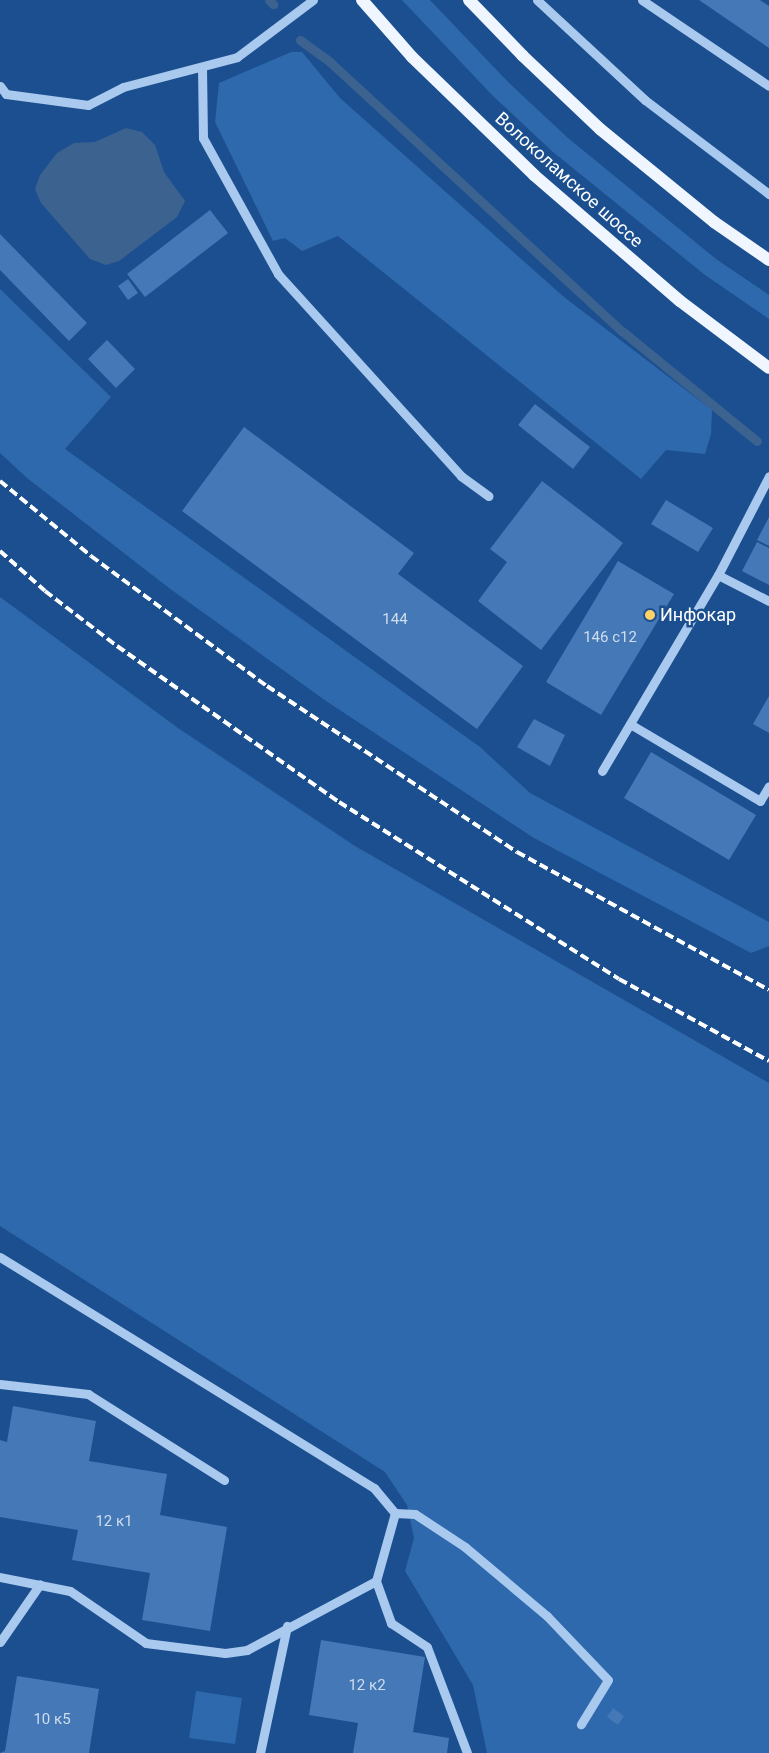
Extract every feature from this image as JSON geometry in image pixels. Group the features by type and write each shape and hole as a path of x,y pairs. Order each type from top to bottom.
{"main road":[{"name":"Волоколамское шоссе","path":"362,0 412,57 534,175 680,301 769,368"},
{"path":"469,0 523,56 600,129 714,222 769,260"}],"street":[{"path":"0,86 6,94 88,105 123,87 237,57 313,0"},
{"path":"537,0 646,100 769,194"},
{"path":"642,0 769,86"},
{"path":"202,67 203,138 278,274 461,476 489,496"},
{"path":"602,771 718,575 768,480"},
{"path":"718,575 769,601"},
{"path":"630,724 760,802 769,786"},
{"path":"0,1257 374,1488 395,1512 414,1514 465,1547 547,1616 608,1680 581,1724"},
{"path":"0,1384 88,1394 224,1480"},
{"path":"395,1512 376,1581 391,1623 427,1647 467,1753"},
{"path":"0,1577 70,1591 146,1643 225,1653 247,1650 287,1626 376,1581"},
{"path":"0,1642 40,1584"},
{"path":"260,1753 287,1626"}],"shaded area":[{"path":"402,0 430,0 509,83 568,138 716,259 769,295 769,319 705,275 553,152 493,96"},
{"path":"291,52 302,52 340,98 564,297 712,410 711,434 705,454 666,450 641,479 338,236 302,251 285,238 273,241 215,122 219,83"},
{"path":"126,128 142,132 155,145 164,172 185,201 177,217 119,261 106,265 90,259 41,203 35,189 40,175 57,153 74,143 95,142"},
{"path":"0,289 111,397 65,449 480,747 530,793 769,922 769,946 751,953 534,838 326,701 169,588 27,478 0,453"},
{"path":"0,597 178,728 355,846 769,1083 769,1753 487,1753 473,1685 405,1571 414,1538 407,1505 385,1472 0,1226"},
{"path":"196,1691 242,1698 235,1744 189,1738"}],"building":[{"path":"699,0 760,0 769,6 769,48"},
{"path":"210,210 228,233 145,297 127,274"},
{"path":"0,234 87,323 69,341 0,270"},
{"path":"128,279 138,293 128,300 118,286"},
{"path":"107,340 135,369 116,388 88,359"},
{"path":"535,404 590,447 573,469 518,425"},
{"path":"244,427 414,553 398,574 523,666 477,729 182,511"},
{"path":"542,481 623,543 541,650 478,601 507,562 490,549"},
{"path":"666,500 713,528 698,552 651,524"},
{"path":"769,517 769,546 757,540"},
{"path":"757,542 769,548 769,585 742,571"},
{"path":"618,561 674,594 601,715 546,682"},
{"path":"769,696 769,733 753,724"},
{"path":"534,719 565,735 550,766 517,747"},
{"path":"651,752 756,815 729,860 624,798"},
{"path":"13,1406 96,1421 89,1461 167,1474 160,1515 227,1527 210,1631 142,1620 150,1573 72,1560 78,1530 0,1517 0,1440 7,1442"},
{"path":"321,1640 425,1657 413,1732 449,1738 447,1753 353,1753 358,1723 309,1715"},
{"path":"17,1676 99,1689 89,1753 0,1753 5,1751"},
{"path":"613,1708 624,1716 618,1725 607,1717"}],"waterway":[{"path":"269,0 273,4"},
{"path":"300,40 330,62 622,331 757,441"}],"railway":[{"path":"0,481 91,556 267,686 517,852 769,990"},
{"path":"0,551 45,591 117,646 339,802 619,979 769,1061"}],"place":[{"name":"Инфокар","path":"650,615"}]}
